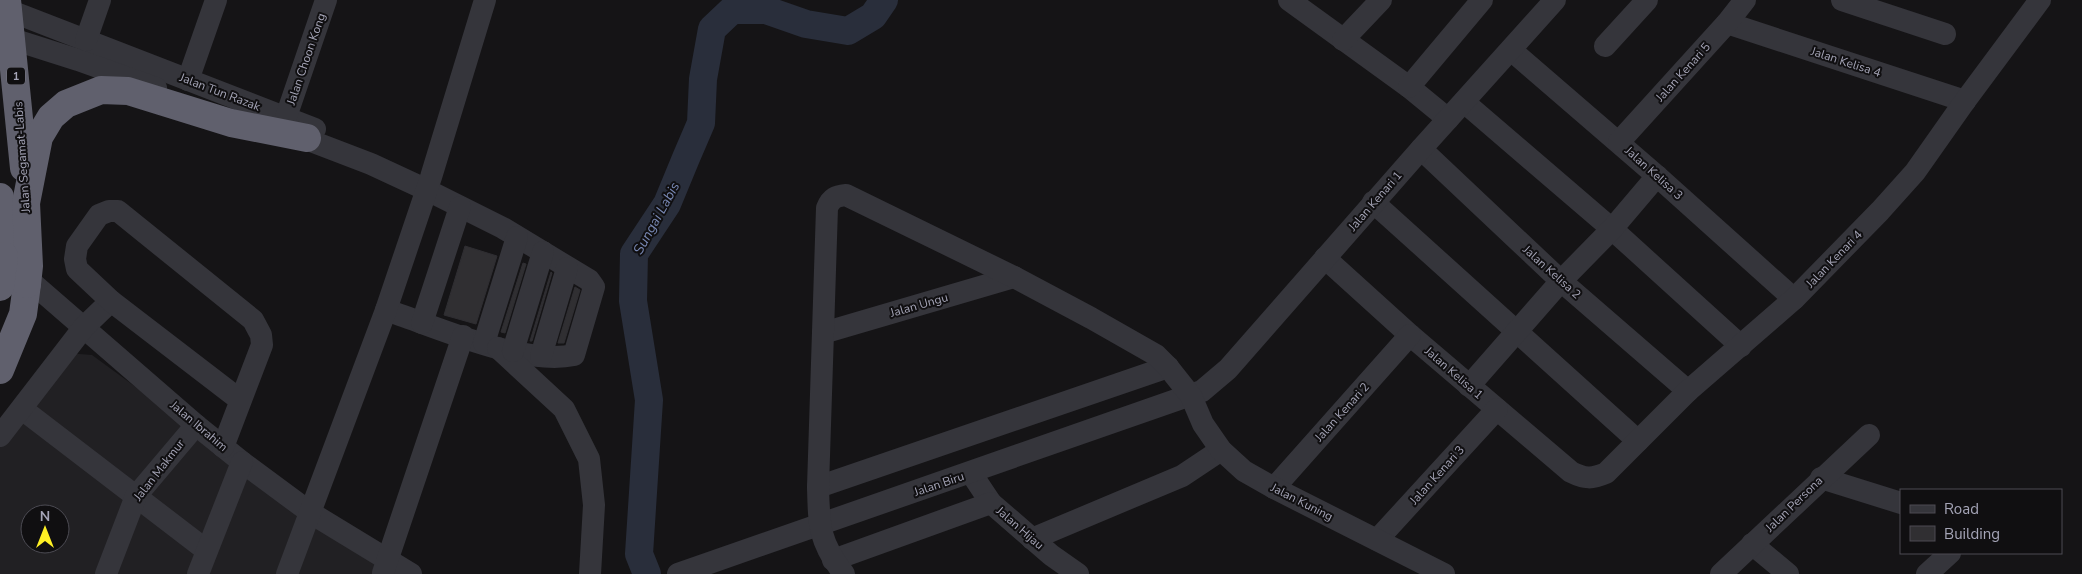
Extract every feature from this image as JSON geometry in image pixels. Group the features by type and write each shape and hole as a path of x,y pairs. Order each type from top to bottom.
{"highway":[{"name":"Jalan Segamat-Labis","path":"0,287 4,256 7,198 23,141 6,20"},
{"path":"7,198 51,117 66,104 101,90 128,91 231,123 307,138"},
{"name":"Jalan Segamat-Labis","path":"0,370 23,314 29,266 7,198"}],"street":[{"path":"86,40 100,0"},
{"path":"188,80 216,0"},
{"name":"Jalan Choon Kong","path":"286,118 326,0"},
{"path":"287,574 386,310 429,183 486,0"},
{"path":"1291,0 1409,87 1448,119"},
{"path":"1343,40 1381,0"},
{"path":"1409,87 1482,0"},
{"name":"Jalan Kenari 1","path":"1191,396 1214,382 1228,369 1373,202 1555,0"},
{"path":"1604,46 1646,0"},
{"name":"Jalan Kenari 5","path":"1619,142 1727,22 1744,0"},
{"path":"1842,0 1945,34"},
{"name":"Jalan Kenari 4","path":"1589,479 1606,473 1688,390 1794,299 1880,211 1915,172 2035,1"},
{"name":"Jalan Tun Razak","path":"6,20 86,40 370,150 429,183"},
{"name":"Jalan Tun Razak","path":"6,20 78,60 183,98 307,138 371,164 429,183"},
{"name":"Jalan Kelisa 4","path":"1727,22 1965,101"},
{"name":"Jalan Kelisa 3","path":"1511,50 1619,142 1794,299"},
{"path":"1464,102 1612,229 1741,346"},
{"name":"Jalan Kelisa 2","path":"1421,149 1561,281 1688,390"},
{"path":"1469,386 1561,281 1612,229 1657,176"},
{"path":"386,310 498,348 561,358 574,354 594,287 589,280 460,206 429,183"},
{"name":"Jalan Kuning","path":"824,333 827,208 830,201 836,196 846,194 1014,277 1156,355 1191,396 1203,424 1220,450 1244,471 1444,574"},
{"path":"1373,202 1516,333 1638,441"},
{"path":"422,323 460,206"},
{"path":"223,447 262,345 261,335 253,320 118,211 109,211 99,215 77,246 75,259 77,268 111,302 240,400"},
{"path":"498,348 530,245"},
{"name":"Jalan Kelisa 1","path":"1325,258 1410,335 1571,472 1589,479"},
{"name":"Jalan Ibrahim","path":"0,261 30,280 79,333 194,426 385,567 411,574"},
{"path":"541,356 567,268"},
{"name":"Jalan Ungu","path":"824,333 1014,277"},
{"path":"0,436 79,333 111,302"},
{"path":"824,333 818,487 819,524 823,541 839,567 990,502"},
{"name":"Jalan Kenari 2","path":"1274,488 1410,335"},
{"path":"385,567 463,336"},
{"path":"498,348 564,409 589,459 594,505 590,574"},
{"path":"818,487 1168,367"},
{"name":"Jalan Biru","path":"682,573 1191,396"},
{"path":"22,409 206,550"},
{"name":"Jalan Kenari 3","path":"1377,540 1497,409"},
{"name":"Jalan Makmur","path":"106,574 136,496 194,426"},
{"name":"Jalan Persona","path":"1721,574 1821,478 1869,435"},
{"path":"1032,539 1182,476 1220,450"},
{"path":"198,574 242,462"},
{"name":"Jalan Hijau","path":"971,473 990,502 1032,539 1078,574"},
{"path":"1821,478 1900,503"},
{"path":"1752,544 1788,574"},
{"path":"1927,574 1949,554"}],"shaded area":[{"path":"54,352 92,355 391,574 0,574 0,421"}],"building":[{"path":"465,246 497,256 476,324 444,315"},
{"path":"523,263 526,264 505,333 501,332"},
{"path":"551,272 532,341 530,341"},
{"path":"575,287 580,290 564,343 558,343"}],"waterway":[{"name":"Sungai Labis","path":"647,574 639,554 649,400 633,301 634,254 667,204 701,123 703,79 712,29 732,10 766,10 806,24 848,31 873,16 884,0"}]}
